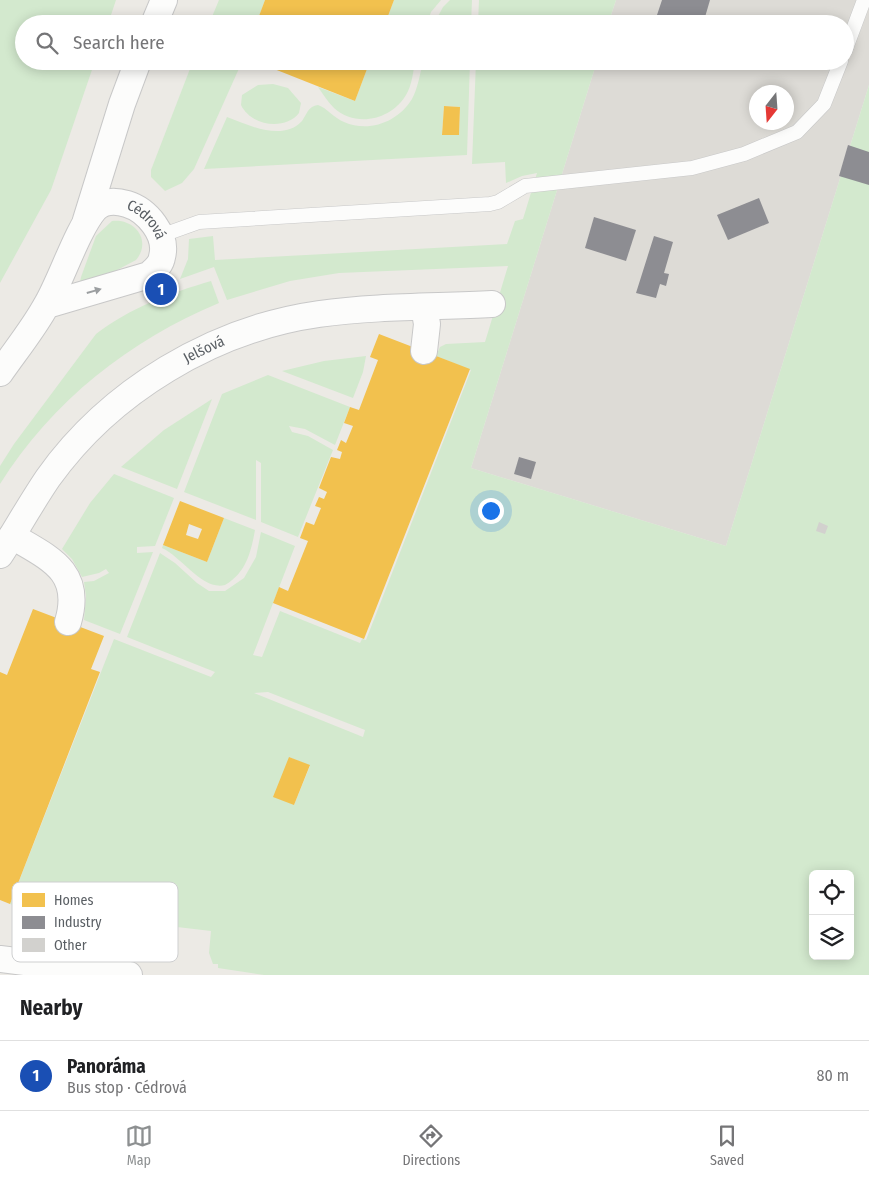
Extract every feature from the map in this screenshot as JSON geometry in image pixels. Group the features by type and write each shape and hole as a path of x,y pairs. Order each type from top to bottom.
{"street":[{"path":"158,15 164,0"},
{"name":"Cédrová","path":"84,228 122,104 135,70"},
{"name":"Cédrová","path":"0,373 47,305 84,228 96,209 107,202 132,206 140,210 154,224 160,236 162,257 157,267 149,275 47,305"},
{"name":"Jelšová","path":"6,545 49,478 93,427 127,398 180,362 236,336 281,322 318,314 373,309 492,304"},
{"path":"424,308 427,324 424,351"},
{"path":"6,545 50,558 64,571 72,598 68,622"},
{"path":"24,962 129,975"}],"lane":[{"path":"854,27 864,0"},
{"path":"160,236 199,222 490,204 498,202 525,186 692,168 744,154 797,132 824,104 837,70"}],"shaded area":[{"path":"616,0 869,0 869,85 726,546 471,468 594,70 854,70 854,15 611,15"}],"green space":[{"path":"0,0 116,0 111,15 15,15 15,70 92,70 51,190 0,283"},
{"path":"219,0 265,0 259,15 213,15"},
{"path":"394,0 441,0 430,15 388,15"},
{"path":"450,0 472,0 471,15 439,15"},
{"path":"479,0 616,0 611,15 478,15"},
{"path":"190,70 238,70 194,169 182,183 165,191 151,177 151,170"},
{"path":"367,70 414,70 408,91 400,104 392,110 373,118 352,118 343,114 332,106 318,87 355,101"},
{"path":"421,70 470,70 467,155 204,169 227,117 265,130 285,130 294,127 302,121 310,109 318,105 344,122 354,125 373,126 399,114 412,99","holes":["444,106 460,107 459,134 442,134"]},
{"path":"476,70 594,70 471,468 726,546 869,85 869,975 264,975 218,968 218,964 213,964 209,953 211,931 178,927 178,882 19,882 114,639 211,677 215,672 127,637 160,553 209,591 225,591 244,578 256,557 261,532 295,546 253,655 262,657 280,611 360,643 362,639 366,640 471,370 436,356 440,347 446,344 485,342 508,266 339,273 290,281 227,300 214,267 180,279 188,259 189,239 213,236 215,260 507,244 515,221 523,219 537,173 522,176 506,183 505,162 472,164","holes":["268,692 365,730 363,737 254,693","289,757 310,766 294,805"]},
{"path":"273,84 288,88 301,103 299,113 293,119 277,124 268,124 252,118 246,112 241,105 242,95 258,85"},
{"path":"112,221 128,223 139,232 142,239 141,253 136,260 87,286 80,282 96,236"},
{"path":"211,281 219,303 155,335 96,376 44,426 0,484 0,466 14,444 96,334 123,316 151,302"},
{"path":"366,356 363,372 353,398 282,371 324,361"},
{"path":"268,375 350,407 335,445 305,429 289,426 292,432 308,436 333,450 298,537 261,522 261,463 256,460 256,520 184,492 222,394"},
{"path":"212,399 177,489 121,467 164,430"},
{"path":"114,474 174,498 155,546 137,547 137,553 153,552 120,634 84,620 86,596 84,582 94,581 109,573 106,569 99,573 82,577 72,559 62,549 90,503"},
{"path":"224,518 255,530 252,546 243,568 225,585 217,586 209,583 170,552 162,548 163,545 207,562"}],"building: Homes":[{"path":"265,0 394,0 388,15 259,15"},
{"path":"277,70 367,70 355,101"},
{"path":"444,106 460,107 459,135 442,135"},
{"path":"379,334 470,369 364,639 273,603 279,587 288,591 308,541 300,538 306,522 314,525 321,508 315,506 319,497 324,499 327,492 319,488 331,457 340,459 342,452 337,450 341,440 346,443 353,426 344,423 350,407 359,410 378,360 370,357"},
{"path":"180,501 224,518 207,562 163,545","holes":["189,524 202,529 198,539 186,535"]},
{"path":"33,609 104,636 91,669 100,672 19,882 12,882 12,899 10,904 0,900 0,672 7,675"},
{"path":"289,757 310,765 294,805 273,797"}],"building: Industry":[{"path":"662,0 710,0 706,15 657,15"},
{"path":"848,145 869,152 869,185 839,176"},
{"path":"759,198 769,223 728,240 717,215"},
{"path":"594,217 636,230 626,261 585,248"},
{"path":"654,236 673,242 664,273 669,274 666,286 660,284 656,298 636,293"},
{"path":"519,457 536,462 531,479 514,474"}],"building: Other":[{"path":"819,522 828,526 825,534 816,531"}],"place":[{"name":"Panoráma","path":"161,289"}]}
